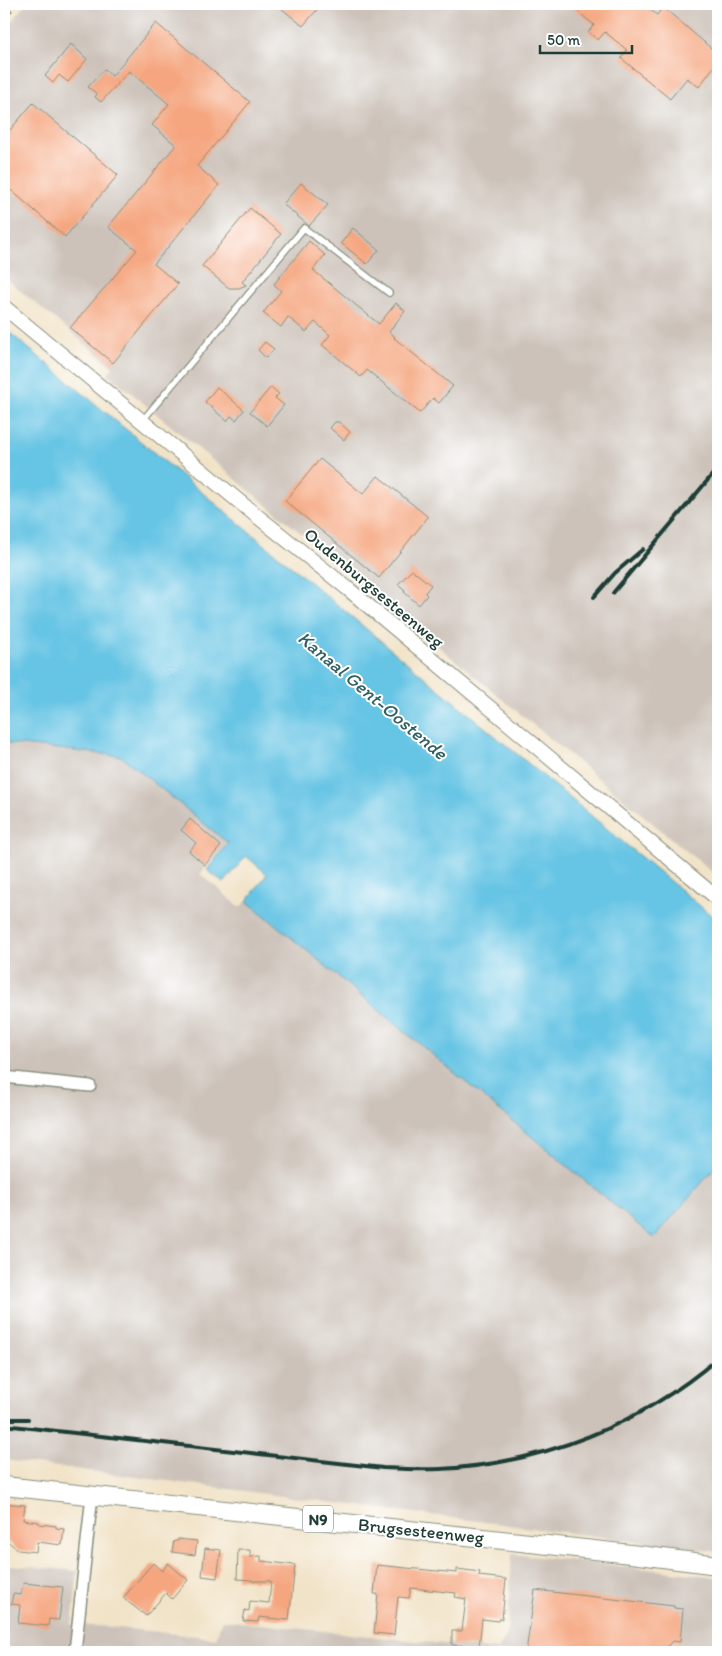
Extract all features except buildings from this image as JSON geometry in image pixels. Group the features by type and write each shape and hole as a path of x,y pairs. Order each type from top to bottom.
{"main road":[{"name":"Brugsesteenweg","path":"4,1486 622,1552 718,1565"}],"street":[{"name":"Oudenburgsesteenweg","path":"4,307 346,588 718,900"},
{"path":"4,1077 90,1086"},
{"path":"75,1652 92,1495"}],"lane":[{"path":"142,421 304,228 388,293"}],"path":[{"path":"4,19 17,4"}],"shaded area":[{"path":"26,4 718,4 718,877 108,374 113,367 4,277 4,30"},
{"path":"4,743 121,756 228,843 200,874 240,907 247,901 654,1237 718,1164 718,1552 4,1460"},
{"path":"512,1554 718,1577 718,1652 4,1652 4,1577 10,1565 78,1571 72,1625 216,1638 222,1620 498,1650 507,1634"}],"water":[{"name":"Kanaal Gent-Oostende","path":"4,328 718,921 718,1164 654,1238 247,901 267,874 246,856 224,883 207,870 228,843 121,756 4,743"}],"railway":[{"path":"613,593 718,468"},
{"path":"594,597 615,573 643,549"},
{"path":"4,1425 383,1468 433,1469 478,1466 516,1459 553,1449 624,1421 688,1382 718,1358"},
{"path":"6,1419 28,1419"}]}
